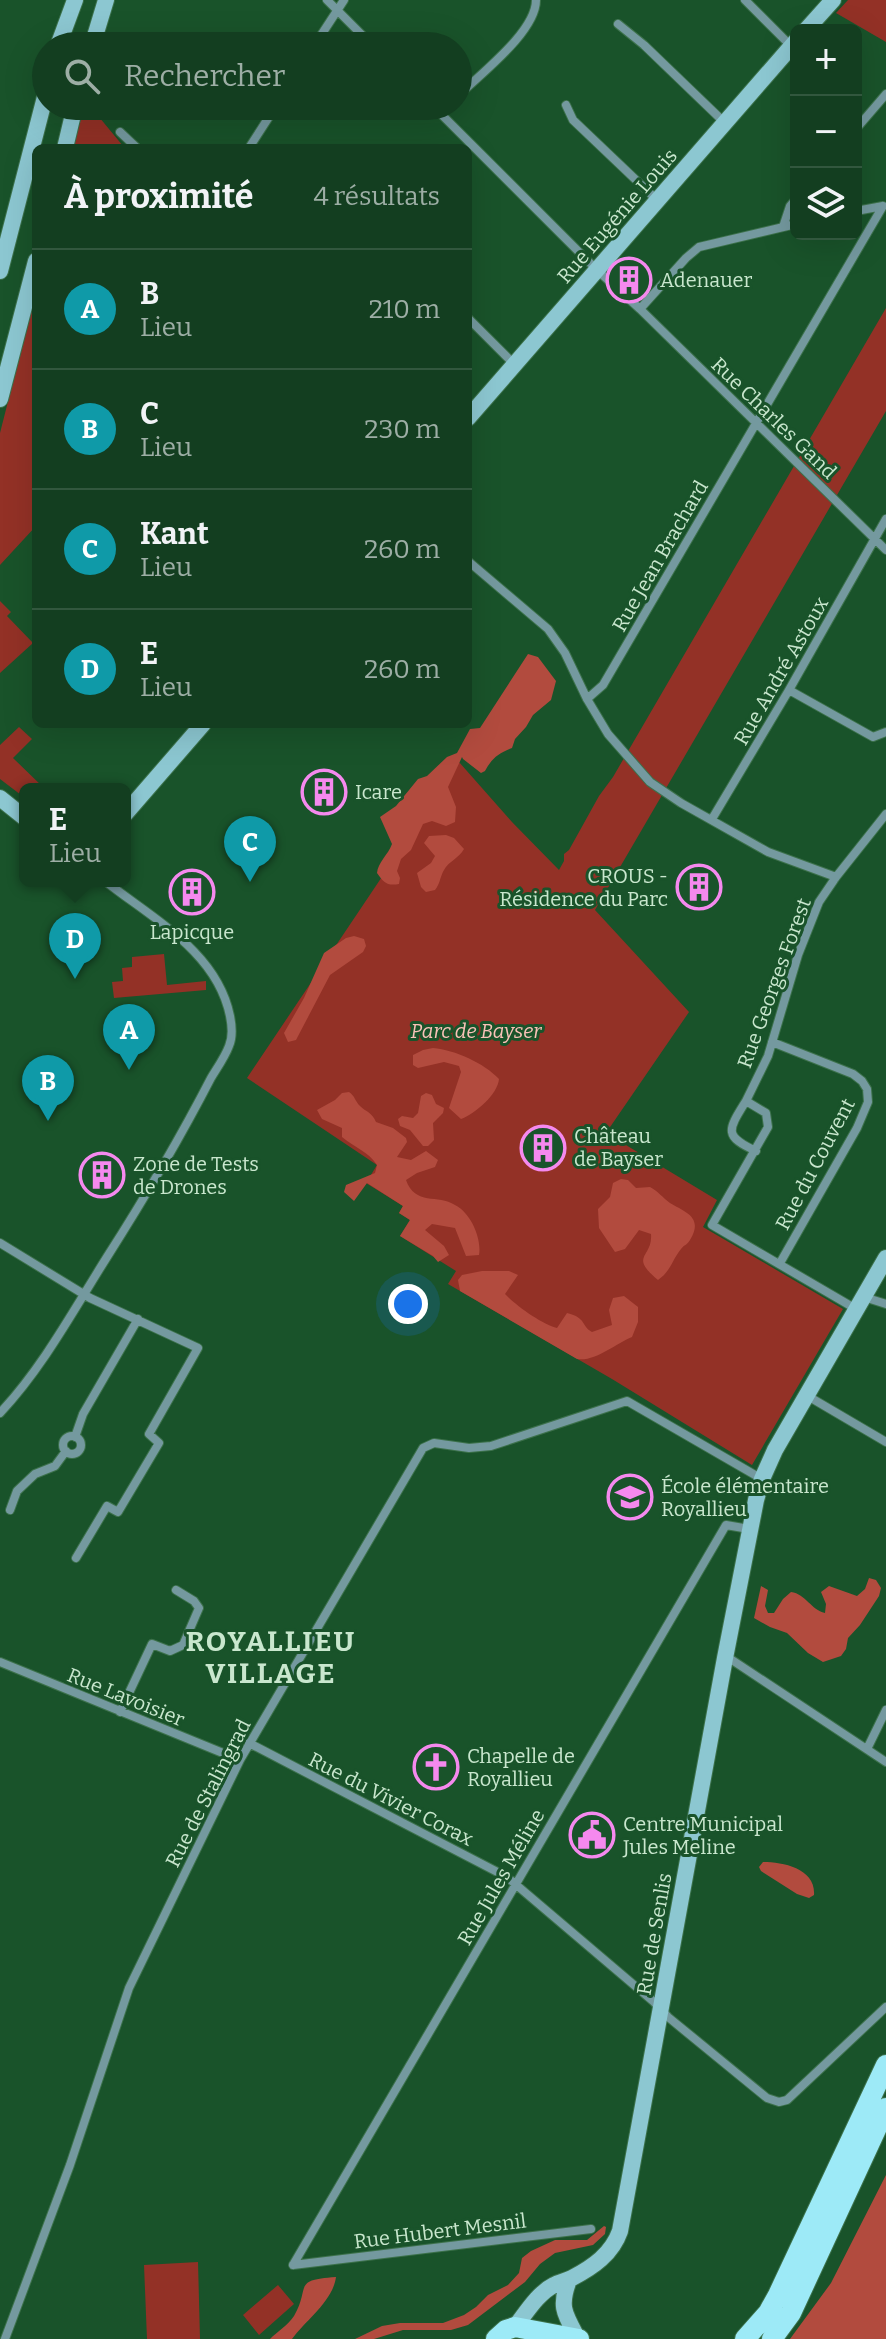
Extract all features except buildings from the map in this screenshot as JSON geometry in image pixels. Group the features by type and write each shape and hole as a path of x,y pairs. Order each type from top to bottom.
{"main road":[{"path":"745,2339 768,2313 778,2295 886,2065"},
{"path":"772,2339 791,2313 886,2108"},
{"path":"496,2339 515,2327 578,2338"}],"street":[{"path":"63,32 75,0"},
{"path":"96,32 106,0"},
{"path":"327,0 359,32"},
{"path":"324,32 344,0"},
{"path":"472,82 519,36 532,18 536,0"},
{"path":"745,0 790,39"},
{"path":"811,24 833,0"},
{"path":"618,24 725,123"},
{"name":"Rue Eugénie Louis","path":"472,413 790,48"},
{"path":"862,122 886,94"},
{"path":"566,105 573,120 657,200"},
{"path":"33,144 39,120"},
{"path":"66,144 72,120"},
{"path":"252,144 267,120"},
{"name":"Rue Charles Gand","path":"446,120 464,144"},
{"path":"120,132 133,144"},
{"path":"0,271 32,147"},
{"name":"Rue Charles Gand","path":"472,151 640,309 886,550"},
{"path":"862,210 884,205"},
{"name":"Rue Jean Brachard","path":"587,699 603,685 884,205"},
{"path":"783,227 790,206"},
{"path":"640,309 699,247 790,225"},
{"path":"0,399 32,276"},
{"path":"472,322 515,364"},
{"name":"Rue André Astoux","path":"712,819 886,519"},
{"path":"472,564 548,629 565,653 608,734 650,782 768,852 836,877"},
{"path":"789,690 873,737 886,732"},
{"path":"131,807 195,728"},
{"path":"0,798 19,813"},
{"name":"Rue Georges Forest","path":"756,1151 737,1142 732,1135 732,1125 768,1056 798,955 819,902 886,814"},
{"path":"0,1413 25,1386 84,1294 189,1122 231,1044 232,1031 223,992 201,958 113,887"},
{"name":"Rue du Couvent","path":"772,1042 853,1074 867,1089 868,1102 857,1128 780,1263"},
{"path":"746,1101 766,1113 768,1127 712,1225 860,1303 886,1304"},
{"path":"0,1243 84,1294 198,1348 149,1434 159,1443 118,1512 107,1506 76,1558"},
{"name":"Rue de Senlis","path":"515,2327 543,2293 605,2256 612,2249 620,2231 749,1529 762,1479 775,1450 886,1258"},
{"path":"10,1510 17,1491 35,1474 55,1466 66,1451 63,1445 66,1438 75,1437 83,1414 138,1319"},
{"path":"806,1395 886,1442"},
{"name":"Rue de Stalingrad","path":"5,2339 70,2165 129,1988 249,1743 423,1448 430,1444 469,1448 491,1446 627,1401 762,1479"},
{"name":"Rue Jules Méline","path":"293,2265 726,1525 749,1529"},
{"path":"120,1712 152,1644 170,1651 183,1645 197,1617 199,1608 194,1601 176,1590"},
{"path":"725,1658 886,1762"},
{"name":"Rue Lavoisier","path":"0,1662 240,1760"},
{"path":"867,1749 886,1710"},
{"name":"Rue du Vivier Corax","path":"249,1743 507,1877 668,2017 774,2101 787,2100 886,2007"},
{"name":"Rue Hubert Mesnil","path":"293,2265 591,2229"},
{"path":"569,2280 562,2297 563,2311 578,2338"}],"green space":[{"path":"848,0 886,0 886,42 862,28 862,24 855,24 836,13"},
{"path":"81,120 102,120 121,144 73,144"},
{"path":"32,307 32,530 0,565 0,433"},
{"name":"Parc de Bayser","path":"886,308 886,411 595,910 689,1012 606,1133 717,1200 703,1227 843,1309 752,1465 448,1284 456,1271 400,1236 410,1220 399,1213 403,1206 366,1183 377,1165 247,1078 459,762 559,870 564,854 613,777"},
{"path":"0,601 11,612 7,616 32,644 0,673"},
{"path":"19,727 32,739 13,758 39,783 19,783 19,793 0,779 0,745"},
{"path":"164,954 167,985 206,981 206,990 114,998 112,982 123,981 122,968 132,967 132,957"},
{"path":"198,2262 200,2339 147,2339 144,2265"},
{"path":"278,2285 294,2304 259,2335 243,2315"}],"shaded area":[{"path":"528,654 538,657 556,681 551,700 533,715 512,748 496,756 485,771 481,773 462,757 448,787 456,807 455,822 446,826 432,821 423,824 411,850 401,859 397,871 399,884 386,883 377,873 392,844 380,817 396,806 418,779 427,776 447,757 457,753 470,729 480,728"},
{"path":"429,836 454,838 464,849 446,867 435,890 426,892 417,873 435,856 424,843"},
{"path":"354,936 364,939 366,946 363,952 330,975 296,1040 288,1042 284,1033 324,953"},
{"path":"433,1048 469,1058 499,1079 495,1091 485,1103 461,1119 449,1108 461,1072 459,1066 444,1062 418,1068 413,1065 413,1055"},
{"path":"349,1092 376,1122 393,1128 406,1138 407,1142 397,1157 411,1160 426,1151 438,1160 435,1167 406,1180 415,1193 448,1202 466,1214 477,1234 479,1255 466,1256 455,1228 432,1224 425,1230 444,1246 449,1255 438,1262 400,1236 410,1220 399,1213 403,1206 367,1183 354,1201 344,1192 346,1185 375,1173 377,1165 342,1137 342,1128 322,1119 317,1110 342,1093"},
{"path":"426,1093 444,1108 433,1123 434,1140 423,1146 410,1130 400,1126 398,1119 402,1116 413,1118 418,1113 421,1096"},
{"path":"628,1180 636,1188 650,1187 694,1221 690,1240 658,1280 643,1261 651,1234 639,1230 625,1249 615,1252 599,1228 598,1209 610,1197 613,1183"},
{"path":"509,1271 518,1275 505,1294 530,1314 557,1328 567,1313 578,1317 592,1332 612,1325 609,1310 613,1298 624,1296 638,1307 638,1322 632,1337 598,1355 577,1359 460,1291 458,1280 462,1275"},
{"path":"869,1578 876,1580 881,1588 879,1596 848,1638 841,1656 823,1662 808,1653 787,1633 754,1618 761,1586 768,1590 765,1606 768,1613 774,1613 791,1592 825,1613 826,1604 821,1592 829,1586 857,1596 865,1589"},
{"path":"763,1862 789,1866 804,1873 810,1879 814,1895 809,1898 797,1894 761,1871 759,1867"},
{"path":"886,2175 886,2339 790,2339 831,2283"},
{"path":"604,2226 605,2234 593,2245 555,2253 540,2264 525,2282 468,2325 451,2330 403,2330 374,2339 355,2339 382,2326 443,2323 464,2315 488,2295 508,2285 519,2273 522,2258 531,2251 555,2240 587,2240"},
{"path":"336,2277 330,2294 292,2339 270,2339 294,2316 307,2283"}],"place":[{"name":"Adenauer","path":"629,280"},
{"name":"Icare","path":"324,792"},
{"name":"Kant","path":"250,882"},
{"name":"CROUS - Résidence du Parc","path":"699,887"},
{"name":"Lapicque","path":"192,892"},
{"name":"E","path":"75,979"},
{"name":"B","path":"129,1070"},
{"name":"C","path":"48,1121"},
{"name":"Château de Bayser","path":"543,1148"},
{"name":"Zone de Tests de Drones","path":"102,1175"},
{"name":"École élémentaire Royallieu","path":"630,1497"},
{"name":"Chapelle de Royallieu","path":"436,1767"},
{"name":"Centre Municipal Jules Meline","path":"592,1835"}],"district":[{"name":"ROYALLIEU VILLAGE","path":"271,1657"}]}
